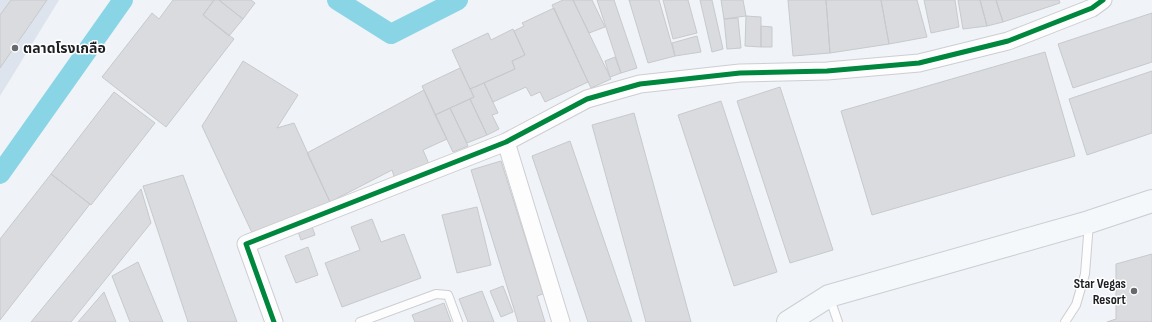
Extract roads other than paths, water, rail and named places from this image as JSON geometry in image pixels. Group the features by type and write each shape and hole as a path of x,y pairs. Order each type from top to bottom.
{"street":[{"path":"274,322 246,244 506,142 587,99 640,84 740,73 827,71 919,63 1008,41 1092,8 1103,0"},
{"path":"506,142 561,322"},
{"path":"788,322 829,296 1089,222 1152,201"}],"lane":[{"path":"1065,322 1076,305 1085,274 1089,222"},
{"path":"360,322 436,294 448,295 458,322"},
{"path":"829,296 838,322"}],"waterway":[{"path":"0,174 123,0"},
{"path":"337,0 391,34 458,0"}],"place":[{"name":"ตลาดโรงเกลือ","path":"15,48"},
{"name":"Star Vegas Resort","path":"1134,291"}]}
